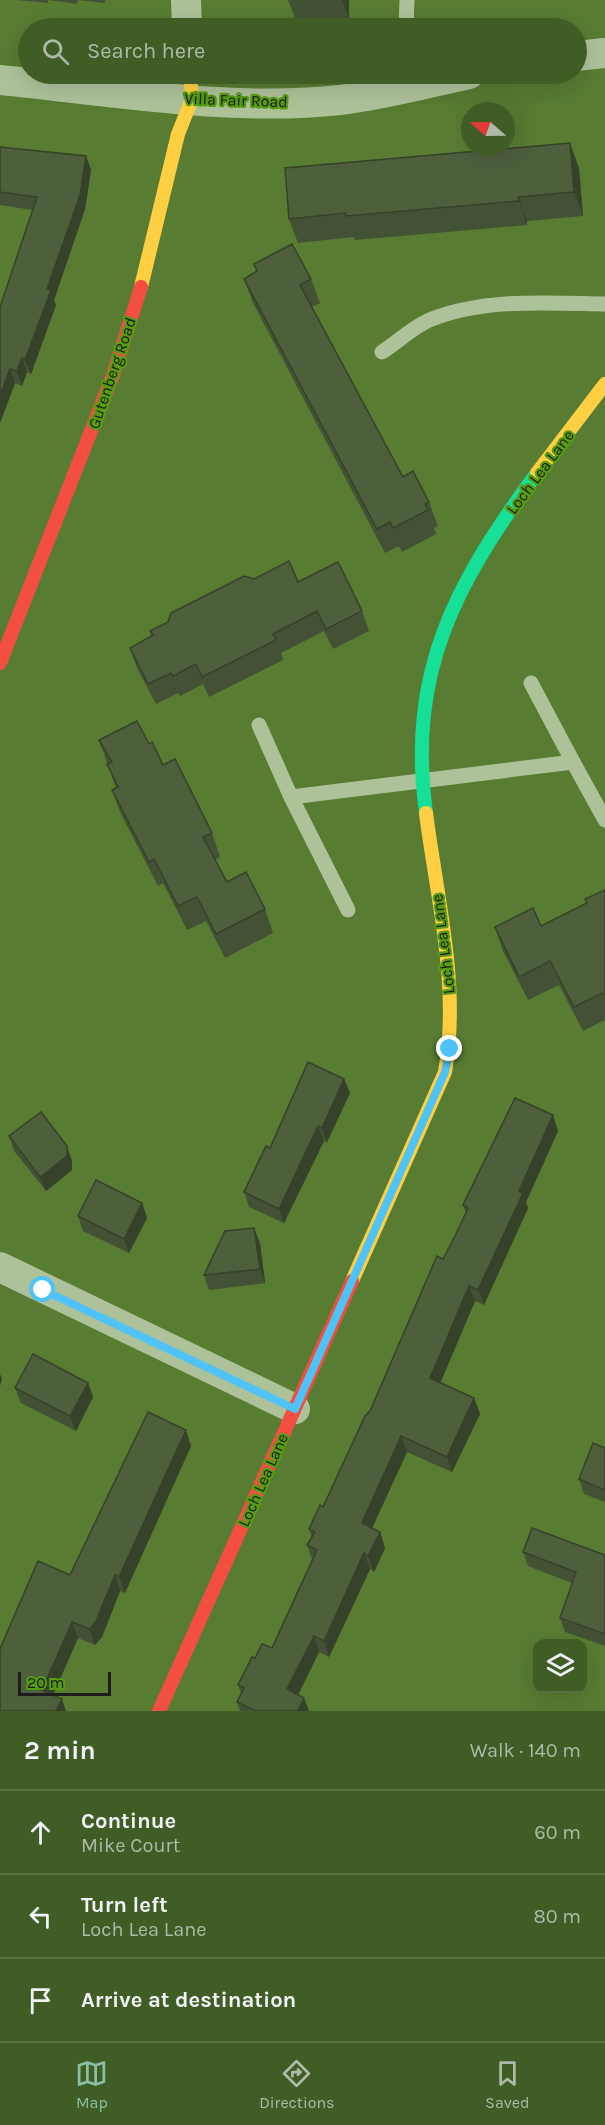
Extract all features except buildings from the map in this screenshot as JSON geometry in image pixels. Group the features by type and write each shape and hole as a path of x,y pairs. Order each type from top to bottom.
{"street":[{"path":"186,0 187,18"},
{"name":"Villa Fair Road","path":"0,80 18,81"},
{"name":"Villa Fair Road","path":"127,84 191,86 283,103 340,100 395,84"},
{"name":"Gutenberg Road","path":"0,663 113,375 148,264 191,86"},
{"name":"Loch Lea Lane","path":"159,1711 445,1072 450,1049 450,978 422,782 420,728 433,660 456,598 480,553 605,384"},
{"path":"0,1267 295,1409"}],"lane":[{"path":"406,18 407,0"},
{"path":"382,352 430,319 468,308 539,303 605,304"},
{"path":"531,683 605,820"},
{"path":"259,725 291,797 348,910"},
{"path":"291,797 573,762"}],"traffic: fast":[{"path":"426,813 422,762 424,716 431,673 444,632 461,592 482,553 537,473"}],"traffic: slow":[{"path":"141,287 178,134 192,99 191,84"},
{"path":"537,473 605,384"},
{"path":"352,1281 445,1072 450,1007 448,974 426,813"}],"traffic: jam":[{"path":"0,663 113,375 141,287"},
{"path":"159,1711 352,1281"}],"route":[{"path":"43,1290 295,1409 445,1072 450,1049"}]}
